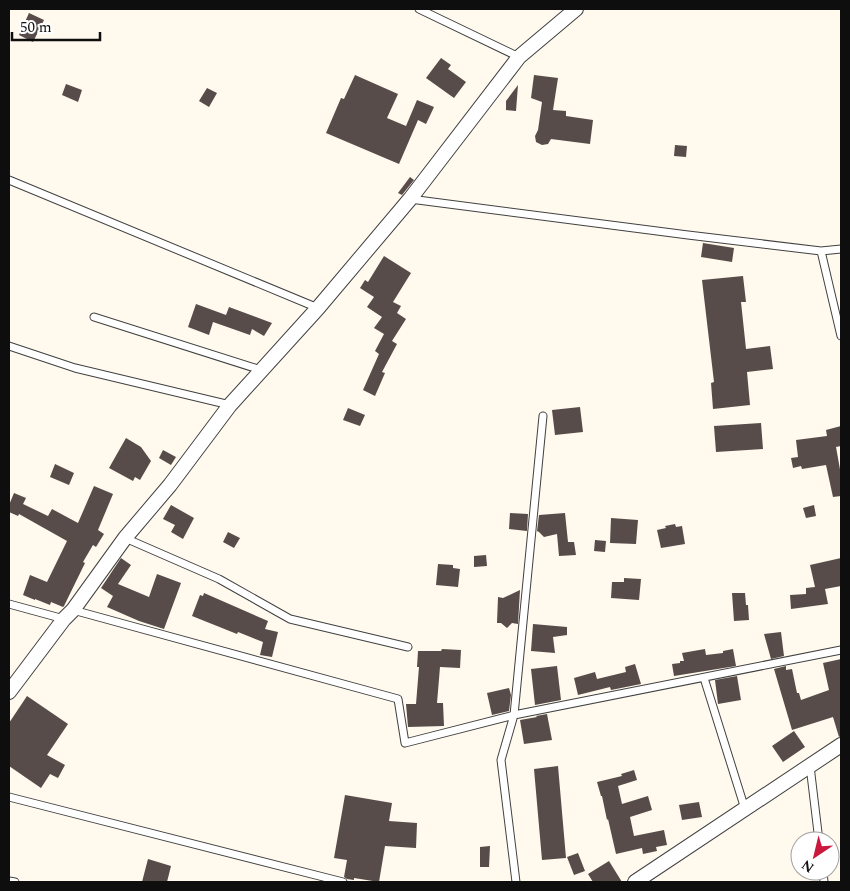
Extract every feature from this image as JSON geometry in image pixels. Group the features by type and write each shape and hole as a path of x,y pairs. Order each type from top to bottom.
{"street":[{"path":"9,692 125,538 170,485 230,405 318,308 410,199 520,57 576,9"},
{"path":"635,882 841,745"}],"lane":[{"path":"419,9 520,57"},
{"path":"9,180 318,308"},
{"path":"410,199 821,251 841,249"},
{"path":"821,251 841,336"},
{"path":"94,318 261,370"},
{"path":"9,346 75,368 230,405"},
{"path":"516,882 501,760 514,715 543,416"},
{"path":"125,538 219,579 290,619 408,647"},
{"path":"9,604 68,614 398,698 404,743 514,715 841,650"},
{"path":"704,678 745,809"},
{"path":"810,766 818,831"},
{"path":"9,797 344,882"},
{"path":"9,881 15,882"}],"building":[{"path":"29,13 44,20 33,42 19,35"},
{"path":"441,58 451,65 448,69 466,82 454,98 426,78"},
{"path":"355,75 398,94 387,118 406,126 417,100 434,107 426,124 418,120 399,164 326,133 341,98 344,99"},
{"path":"534,75 558,78 553,110 566,111 566,116 593,120 590,144 551,139 548,144 542,145 536,142 535,136 538,130 542,102 531,98"},
{"path":"66,84 82,90 78,102 62,95"},
{"path":"518,85 516,111 506,110 506,101"},
{"path":"207,88 217,93 209,107 199,101"},
{"path":"675,145 687,146 686,157 674,156"},
{"path":"410,177 414,180 402,195 398,193"},
{"path":"703,243 734,248 732,262 701,257"},
{"path":"384,256 411,273 393,302 401,306 397,313 406,319 392,341 397,344 382,372 385,373 375,396 363,390 379,354 375,351 384,334 374,328 382,317 367,307 374,297 360,288 365,280 368,282"},
{"path":"743,276 746,302 741,302 746,349 770,346 773,369 747,372 750,405 713,409 711,383 714,382 702,280"},
{"path":"196,304 226,315 229,307 272,323 264,336 252,329 250,335 213,322 209,335 188,327"},
{"path":"580,407 583,432 555,435 552,410"},
{"path":"348,408 365,415 360,426 343,420"},
{"path":"761,423 763,449 716,452 714,426"},
{"path":"841,426 841,446 836,447 841,475 841,496 833,497 826,465 802,469 801,466 793,468 791,458 798,457 796,440 827,436 826,430"},
{"path":"126,438 141,447 151,461 140,480 135,477 133,481 109,468"},
{"path":"163,450 176,457 171,465 159,458"},
{"path":"55,464 74,473 69,485 50,477"},
{"path":"94,486 113,494 98,530 104,534 96,547 93,545 83,562 85,563 64,606 51,602 50,605 23,595 30,575 47,582 67,541 19,514 18,516 9,512 9,505 14,493 26,498 23,504 48,516 52,509 78,523"},
{"path":"171,505 194,518 183,539 171,532 175,525 163,519"},
{"path":"814,505 816,516 806,518 803,508"},
{"path":"510,513 528,514 527,531 509,529"},
{"path":"565,513 568,542 574,542 576,555 559,556 557,534 544,537 537,531 539,515"},
{"path":"611,518 638,520 636,544 610,543"},
{"path":"675,524 676,527 682,526 685,544 661,548 657,530"},
{"path":"228,532 240,538 234,548 223,542"},
{"path":"595,540 606,541 605,552 594,551"},
{"path":"486,555 487,566 474,567 474,556"},
{"path":"121,558 131,565 118,584 149,597 157,574 181,583 164,629 139,621 107,607 113,596 101,588"},
{"path":"841,558 841,586 825,589 828,604 791,609 790,595 806,594 806,588 815,587 810,565"},
{"path":"438,564 453,565 453,568 460,569 458,587 436,585"},
{"path":"624,578 641,579 639,600 611,598 612,582 624,582"},
{"path":"520,590 518,624 512,623 507,628 501,623 497,623 498,597 503,598"},
{"path":"204,593 268,621 265,629 278,632 272,657 260,655 263,642 192,616 200,595 203,596"},
{"path":"732,593 745,593 749,620 734,621"},
{"path":"533,624 567,627 567,635 553,637 555,653 531,651"},
{"path":"781,632 784,656 771,659 764,634"},
{"path":"442,649 461,650 460,668 440,667 437,703 443,703 444,726 408,727 406,704 416,704 419,667 417,667 418,651 441,651"},
{"path":"705,649 706,655 723,653 723,651 733,649 736,666 674,676 672,664 684,661 682,653"},
{"path":"841,659 841,736 839,737 833,717 792,730 774,669 786,666 786,670 792,669 797,693 799,693 801,700 829,690 823,663"},
{"path":"635,664 641,684 611,690 610,687 578,695 574,678 595,672 597,679 626,672 625,667"},
{"path":"557,666 561,700 535,705 531,669"},
{"path":"737,676 741,700 718,704 715,680"},
{"path":"509,688 511,695 509,711 492,715 487,693"},
{"path":"27,696 68,724 47,755 65,765 58,778 50,774 41,788 9,766 9,723"},
{"path":"547,714 552,740 524,744 520,720"},
{"path":"794,731 805,747 783,762 772,746"},
{"path":"558,766 566,858 542,860 534,769"},
{"path":"634,770 637,780 618,786 622,804 648,796 652,810 630,817 634,836 664,830 667,845 656,847 657,851 643,854 642,848 616,854 597,782 622,776 621,774"},
{"path":"345,795 392,803 389,821 417,823 416,848 385,846 379,882 354,878 354,880 347,879 344,877 347,860 334,858"},
{"path":"699,802 702,817 682,820 679,805"},
{"path":"490,846 489,867 480,867 480,847"},
{"path":"578,853 585,871 574,875 567,857"},
{"path":"148,859 171,866 167,882 142,882"},
{"path":"609,861 622,882 593,882 588,874"}]}
